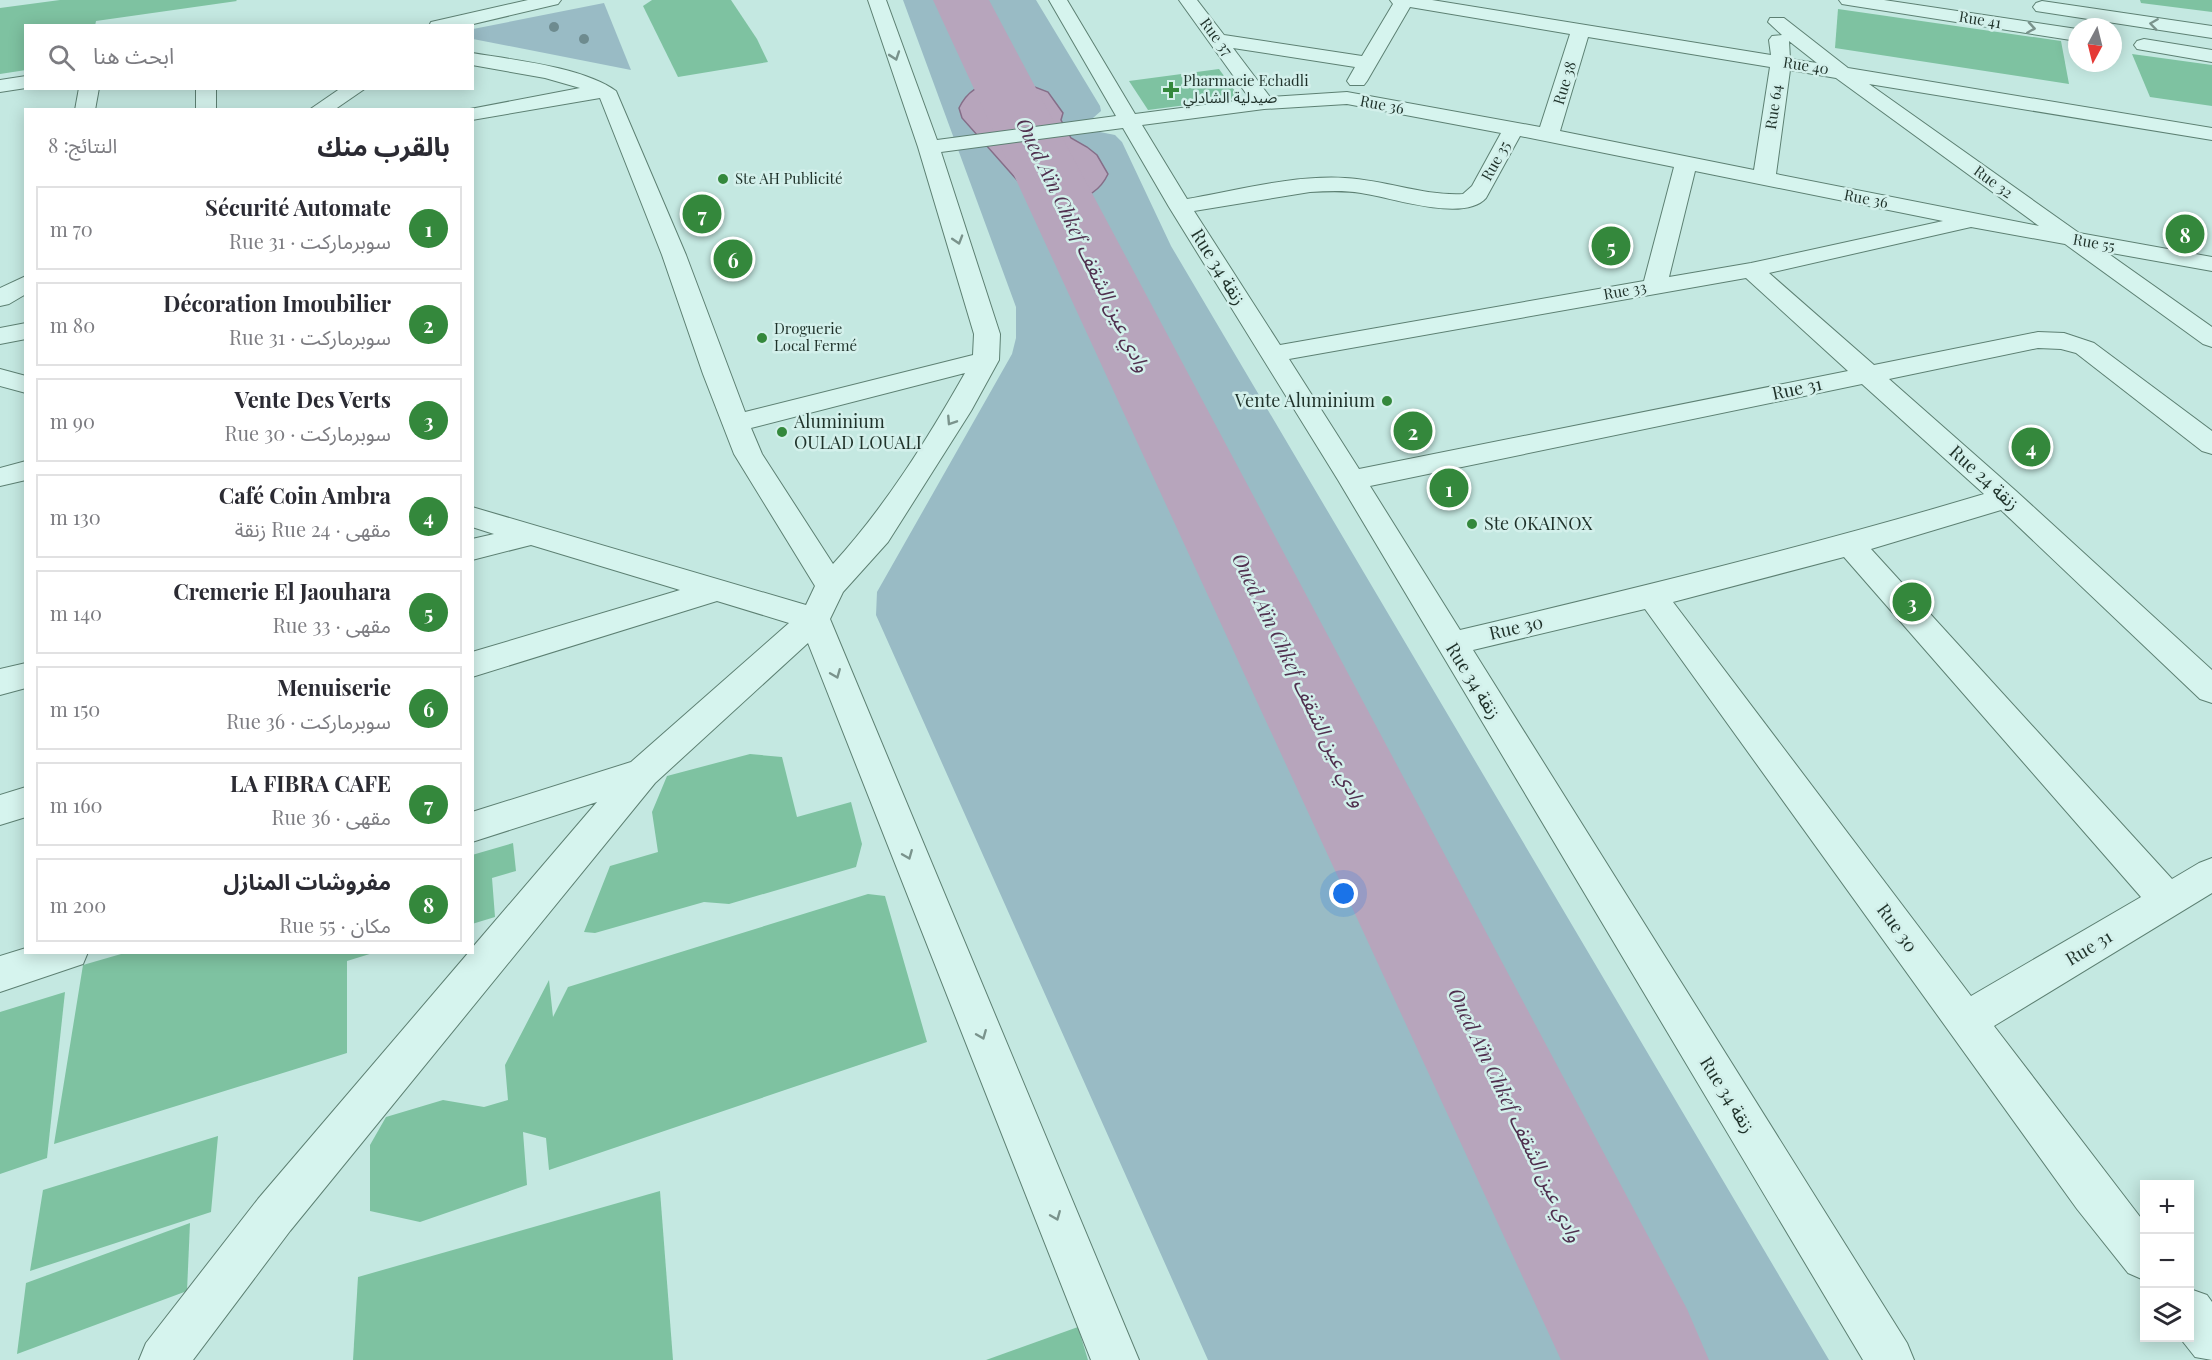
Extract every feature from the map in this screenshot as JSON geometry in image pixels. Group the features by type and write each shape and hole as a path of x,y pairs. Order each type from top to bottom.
{"street":[{"path":"447,24 552,0"},
{"path":"163,1360 274,1215 643,774 822,603 877,535 957,411 986,360 987,334 929,147 877,0"},
{"name":"Rue 34 زنقة","path":"1058,0 1179,207 1352,480 1450,644 1890,1360"},
{"name":"Rue 37","path":"1188,0 1264,103"},
{"path":"1347,98 1401,0"},
{"name":"Rue 40","path":"1401,0 2212,134"},
{"name":"Rue 64","path":"1764,178 1781,62 1777,22 1782,0"},
{"name":"Rue 41","path":"1848,0 2068,34"},
{"path":"2028,5 2212,32"},
{"name":"Rue 32","path":"1777,22 1839,71 2212,339"},
{"name":"Rue 38","path":"1548,135 1581,30"},
{"path":"1219,40 1367,63"},
{"path":"2124,42 2212,56"},
{"path":"474,59 578,81 604,89 609,95 674,255 735,423 822,603 1115,1360"},
{"path":"0,86 24,82"},
{"path":"474,114 604,89"},
{"path":"85,108 89,90"},
{"path":"206,90 206,108"},
{"path":"322,108 353,90"},
{"name":"Rue 36","path":"929,147 1264,103 1347,98 1548,135 1976,221"},
{"name":"Rue 35","path":"1179,207 1310,185 1331,184 1364,187 1446,202 1466,201 1479,192 1513,130"},
{"path":"1655,286 1686,164"},
{"name":"Rue 55","path":"1976,221 2212,264"},
{"name":"Rue 33","path":"1273,354 1751,270 1976,221"},
{"name":"Rue 24 زنقة","path":"1751,270 2006,498 2212,690"},
{"path":"0,299 24,284"},
{"path":"0,336 24,331"},
{"name":"Rue 31","path":"1352,480 2038,340 2064,341 2085,348 2212,445"},
{"path":"735,423 986,360"},
{"path":"0,377 24,384"},
{"path":"0,477 24,471"},
{"name":"Rue 30","path":"1450,644 1652,596 1850,545 2006,498"},
{"path":"474,519 717,590 822,603"},
{"path":"474,549 530,535"},
{"path":"1850,545 2168,901"},
{"path":"474,664 717,590"},
{"name":"Rue 30","path":"1652,596 2093,1193 2140,1251"},
{"path":"0,682 24,676"},
{"path":"474,826 643,774"},
{"path":"0,810 24,803"},
{"name":"Rue 31","path":"1966,1022 2212,874"},
{"path":"0,974 63,954"},
{"path":"2194,1317 2212,1340"}],"shaded area":[{"path":"903,0 1036,0 1100,106 1101,111 1093,118 1100,132 1115,135 1122,142 1171,246 1829,1360 1208,1360 876,615 877,592 1012,354 1016,338 1016,307"},
{"path":"604,3 631,70 474,39 474,29"},
{"path":"1001,79 1014,79 1048,92 1063,113 1061,120 1071,138 1097,155 1108,174 1092,193 1082,198 1058,200 1024,188 962,118 959,108 971,92"}],"building":[{"path":"60,0 237,1 96,21 95,24 24,24 24,70 0,74 0,8"},
{"path":"652,0 731,0 757,39 768,62 678,77 643,6"},
{"path":"2140,0 2212,0 2212,12 2141,3"},
{"path":"1838,9 2061,41 2069,84 1835,48"},
{"path":"2132,54 2212,65 2212,106 2150,97"},
{"path":"1219,69 1240,98 1148,110 1129,81"},
{"path":"750,754 782,757 797,817 851,802 862,844 856,867 729,904 704,902 595,933 584,932 610,866 658,852 652,812 667,776"},
{"path":"513,843 516,871 492,878 495,917 474,923 474,854"},
{"path":"868,894 885,896 927,1042 549,1170 546,1138 523,1132 527,1185 420,1222 370,1211 370,1145 386,1117 443,1100 484,1107 508,1100 505,1065 549,980 553,1017 568,987"},
{"path":"121,954 370,954 347,961 347,1053 54,1144 83,965"},
{"path":"65,992 47,1158 0,1174 0,1012"},
{"path":"218,1136 211,1212 30,1271 43,1190"},
{"path":"660,1191 673,1360 353,1360 358,1277"},
{"path":"190,1223 187,1291 17,1354 26,1283"},
{"path":"1078,1327 1088,1360 986,1360"}],"waterway":[{"name":"Oued Aïn Chkef وادي عين الشقف","path":"961,0 1636,1360"}],"place":[{"name":"Pharmacie Echadli صيدلية الشادلي","path":"1171,90"},
{"name":"Ste AH Publicité","path":"723,179"},
{"name":"LA FIBRA CAFE","path":"702,214"},
{"name":"مفروشات المنازل","path":"2185,234"},
{"name":"Cremerie El Jaouhara","path":"1611,246"},
{"name":"Menuiserie","path":"733,259"},
{"name":"Droguerie Local Fermé","path":"762,338"},
{"name":"Vente Aluminium","path":"1387,401"},
{"name":"Décoration Imoubilier","path":"1413,431"},
{"name":"Aluminium OULAD LOUALI","path":"782,432"},
{"name":"Café Coin Ambra","path":"2031,447"},
{"name":"Sécurité Automate","path":"1449,488"},
{"name":"Ste OKAINOX","path":"1472,524"},
{"name":"Vente Des Verts","path":"1912,602"}]}
